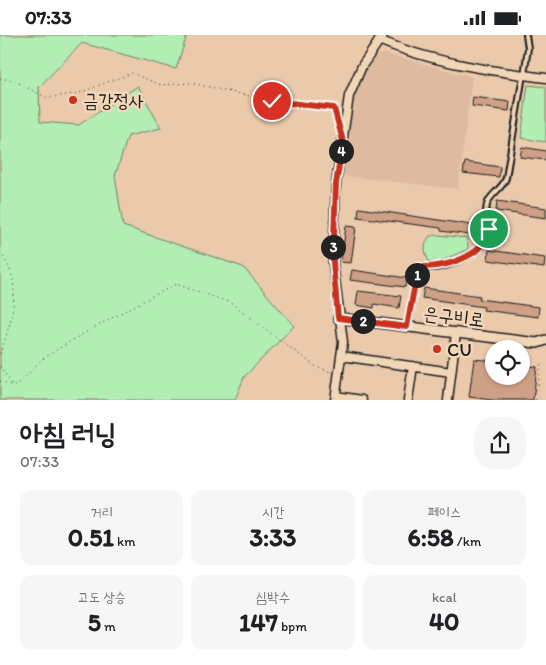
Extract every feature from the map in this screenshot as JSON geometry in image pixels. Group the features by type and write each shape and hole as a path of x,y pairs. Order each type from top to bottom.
{"street":[{"path":"362,400 336,398 343,342 338,318 333,263 336,184 349,96 358,73 381,38 396,47 483,69 546,78"},
{"name":"은구비로","path":"338,318 456,333 541,341 546,349"},
{"path":"448,400 456,333"},
{"path":"341,356 451,371"},
{"path":"408,400 413,366"}],"lane":[{"path":"407,327 418,267 440,267 456,262 475,251 487,238 489,229 486,210 490,199 506,178 528,48 526,35"}],"path":[{"path":"0,78 15,81 47,98 80,93 132,73 161,85 190,83 272,101 334,108 340,127"},
{"path":"0,253 8,262 15,293 6,338 0,354"},
{"path":"0,381 13,386 24,380 37,363 90,328 176,284 231,303 316,367 339,373"},
{"path":"536,400 541,361"},
{"path":"0,366 13,386"}],"shaded area":[{"path":"383,53 472,77 458,189 343,176 354,97 363,76 374,58"}],"green space":[{"path":"0,35 187,35 176,69 82,43 39,87 40,122 79,125 138,86 161,128 128,136 115,176 123,226 243,267 294,326 244,377 235,400 0,400"},
{"path":"528,85 546,87 546,142 521,138"},
{"path":"430,236 467,238 468,249 439,262 429,262 425,252 426,242"}],"building":[{"path":"473,97 510,102 509,111 472,106"},
{"path":"522,147 546,151 546,160 520,157"},
{"path":"465,162 500,167 499,177 463,173"},
{"path":"497,201 546,208 546,218 496,211"},
{"path":"359,208 478,226 477,236 441,231 441,228 358,217"},
{"path":"346,226 356,227 351,263 341,262"},
{"path":"489,250 545,258 544,268 488,260"},
{"path":"352,270 407,278 405,287 350,280"},
{"path":"424,288 480,296 479,299 539,307 538,317 483,310 484,307 422,298"},
{"path":"358,291 401,296 399,308 374,304 374,308 356,305"},
{"path":"474,359 485,360 485,385 530,385 530,366 537,367 533,400 492,400 469,397"}],"place":[{"name":"금강정사","path":"73,100"},
{"name":"CU","path":"437,349"}],"route":[{"path":"272,101 334,108 340,127 343,141 336,184 333,263 338,318 407,327 411,296 415,289 418,267 434,268 456,262 482,245 487,238 489,229"}]}
